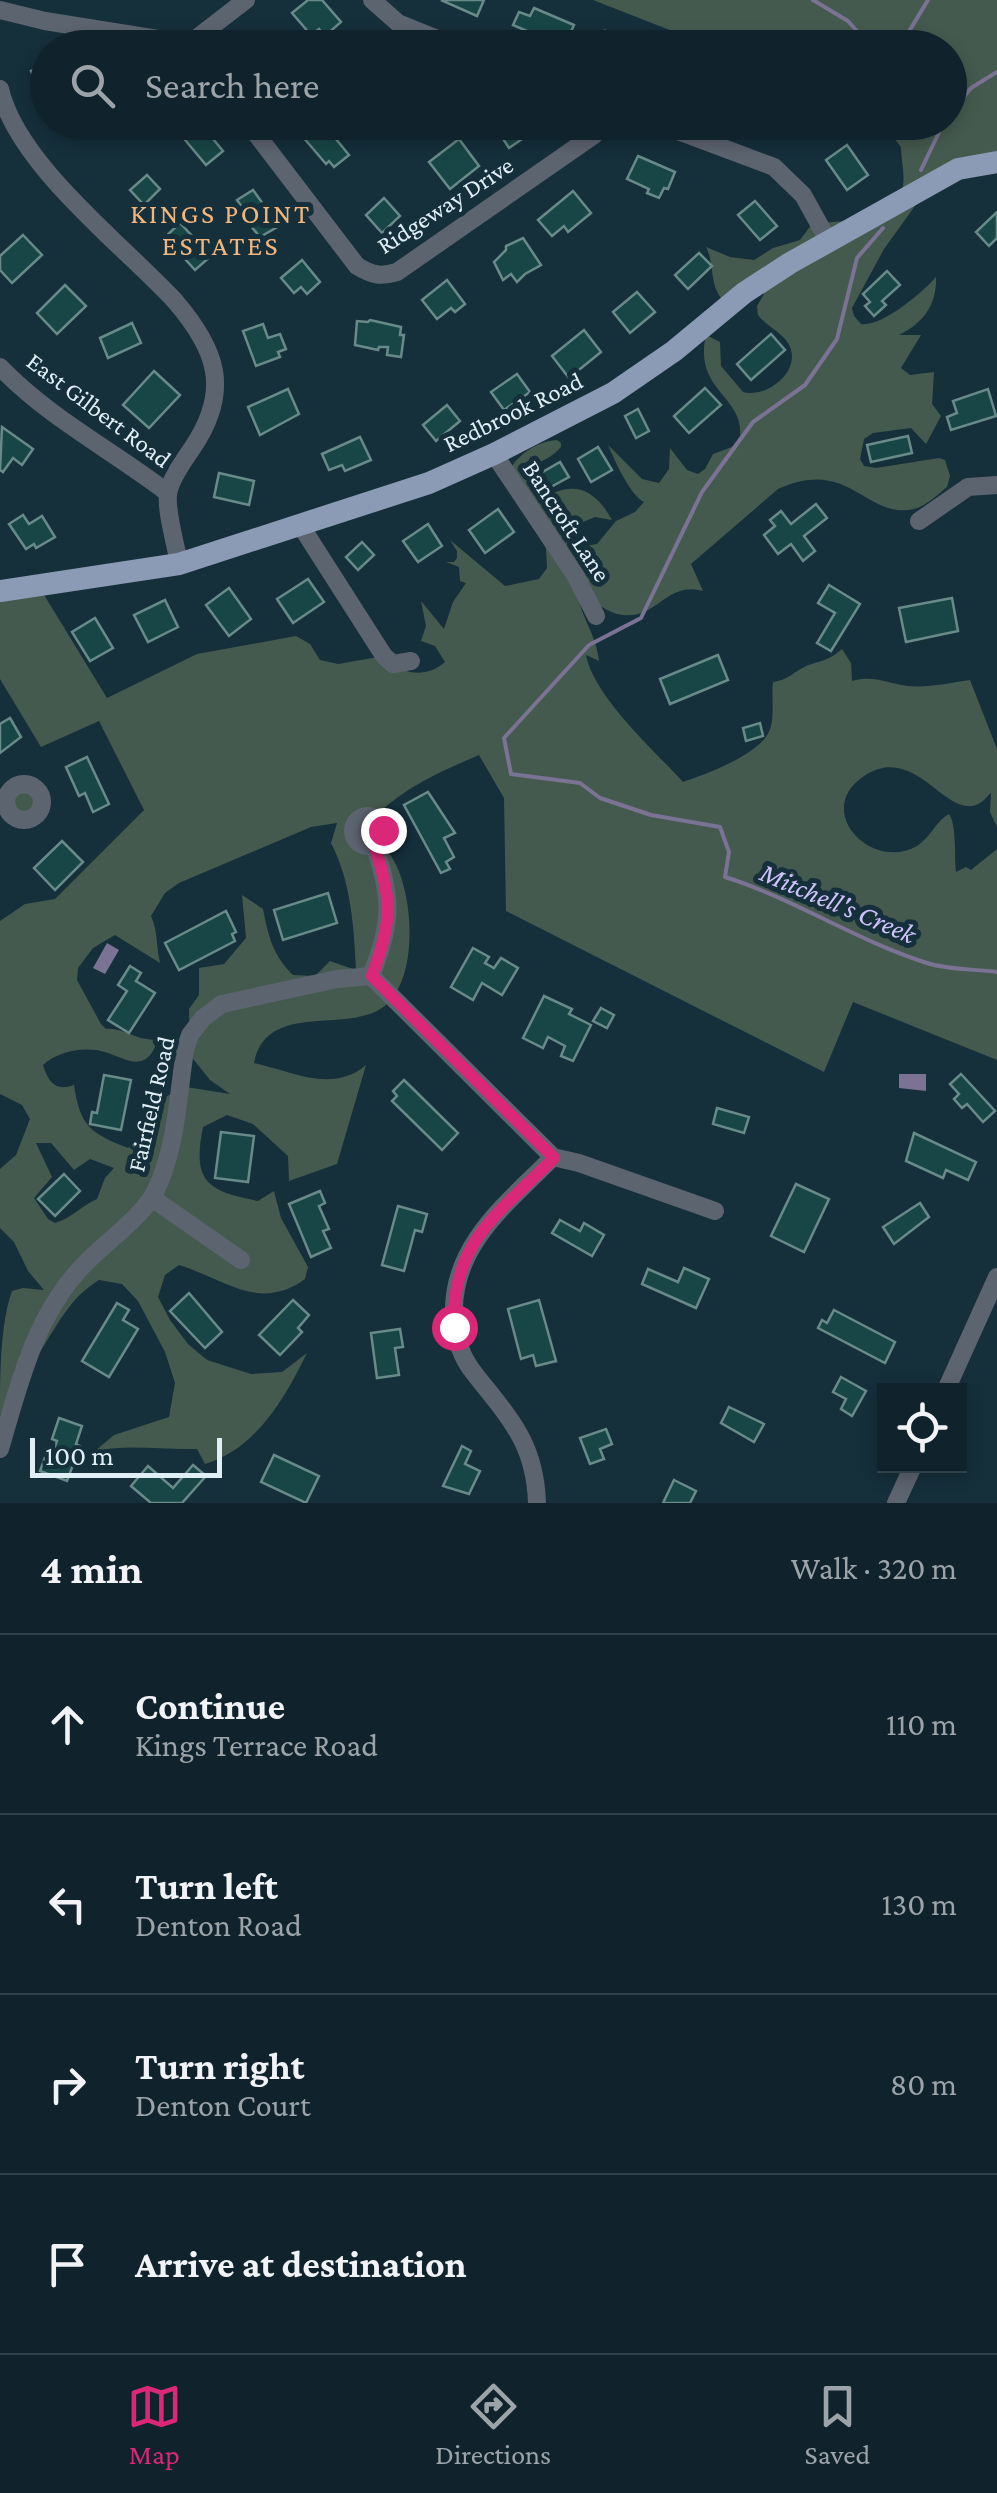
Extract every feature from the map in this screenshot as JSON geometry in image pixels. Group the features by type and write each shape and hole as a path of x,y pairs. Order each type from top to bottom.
{"main road":[{"name":"Redbrook Road","path":"0,592 179,564 429,483 613,393 744,293 828,242 958,169 997,162"}],"street":[{"path":"209,30 246,0"},
{"path":"372,0 398,23 415,30"},
{"path":"0,10 93,30"},
{"path":"0,89 3,114 42,166 175,300 192,320 204,344 216,384 214,407 168,493 179,564"},
{"name":"Ridgeway Drive","path":"261,140 357,266 372,275 385,275 397,272 588,140"},
{"path":"702,140 774,167 803,194 828,242"},
{"name":"East Gilbert Road","path":"0,366 66,424 126,460 168,493"},
{"name":"Bancroft Lane","path":"494,454 575,575 596,616"},
{"path":"919,520 968,487 997,485"},
{"path":"301,526 384,656 393,664 411,661"},
{"path":"374,845 390,910 387,937 372,976 554,1158 579,1163 715,1211"},
{"name":"Fairfield Road","path":"0,1449 25,1366 58,1295 152,1198 169,1153 185,1050 202,1018 234,1000 372,976"},
{"path":"537,1503 536,1484 519,1434 498,1399 474,1374 459,1346 453,1297 457,1275 473,1241 554,1158"},
{"path":"152,1198 241,1260"},
{"path":"949,1383 997,1277"},
{"path":"896,1503 910,1473"}],"green space":[{"path":"593,0 997,0 997,162 920,199 884,249 852,308 861,324 880,320 912,300 936,277 927,312 899,335 921,335 901,368 910,375 934,372 932,404 941,416 926,444 911,428 873,433 864,439 860,459 864,466 876,468 939,458 945,460 950,476 947,487 914,509 897,510 840,484 802,481 778,489 691,564 703,591 679,591 642,613 631,615 612,612 577,590 599,661 586,655 600,688 683,782 732,762 756,747 770,729 773,682 842,649 851,663 852,681 874,679 915,686 970,680 997,749 997,827 990,812 991,793 980,803 968,806 899,768 883,768 864,776 850,790 844,805 854,834 882,851 900,852 917,846 949,814 956,872 966,867 971,870 997,849 997,1060 853,1002 824,1072 506,911 504,798 479,755 401,795 362,832 391,856 409,915 407,962 391,999 377,1011 360,1017 287,1026 261,1045 254,1063 326,1079 353,1074 366,1065 337,1164 289,1181 288,1156 253,1124 227,1115 203,1127 200,1160 207,1181 226,1193 258,1201 274,1191 281,1218 308,1267 305,1279 273,1293 258,1293 179,1265 165,1275 158,1297 188,1344 207,1360 251,1374 282,1372 307,1353 279,1404 239,1447 205,1464 197,1449 95,1451 114,1435 169,1417 175,1383 165,1352 138,1301 122,1284 99,1280 67,1310 0,1416 3,1335 12,1291 44,1290 28,1271 14,1242 0,1228 0,1169 16,1155 30,1119 22,1105 0,1094 0,921 25,904 55,899 144,810 99,721 41,747 0,679 0,591 38,585 107,698 197,654 296,636 310,644 320,660 338,664 384,656 406,671 430,671 445,662 435,646 421,641 426,626 421,601 444,629 453,602 466,583 460,581 459,567 446,562 457,558 450,540 505,586 539,579 547,568 546,548 531,524 511,467 526,452 543,443 561,443 554,454 531,469 532,490 544,498 565,489 591,495 612,520 595,517 578,524 572,538 585,546 597,544 616,521 635,512 644,502 628,485 608,445 642,479 659,483 669,469 670,448 687,470 698,474 713,454 732,447 740,436 735,411 706,368 706,335 720,342 721,366 743,392 763,391 787,372 792,353 788,343 758,315 757,306 768,287 722,299 715,287 706,247 730,257 754,260 773,248 800,240 812,224 845,221 902,190 901,147 895,140 967,140 967,30 670,30","holes":["337,823 331,843 347,889 356,970 330,961 315,976 293,975 272,945 263,909 242,895 246,938 224,964 199,968 199,995 189,1009 190,1055 210,1080 230,1094 186,1087 163,1098 141,1118 157,1116 153,1127 128,1148 96,1132 84,1119 74,1085 54,1084 43,1065 56,1056 81,1050 143,1061 158,1039 144,1039 106,1029 101,1024 77,980 78,968 93,948 115,935 160,963 151,916 165,893 179,883 311,827","36,1143 51,1143 74,1170 90,1159 114,1168 105,1178 97,1199 55,1223 34,1198 52,1177"]},
{"path":"25,788 39,797 40,803 31,817 25,818 11,809 10,803 19,789"}],"shaded area":[{"path":"107,943 119,950 105,974 93,968"},
{"path":"899,1074 926,1074 926,1091 899,1088"}],"building":[{"path":"308,0 322,0 341,22 332,30 307,30 292,13"},
{"path":"441,0 484,0 477,16"},
{"path":"534,8 574,25 572,30 525,30 513,25 519,12 530,16"},
{"path":"185,140 214,140 223,151 206,165"},
{"path":"306,140 337,140 349,155 334,167 329,161 326,164"},
{"path":"460,140 479,166 450,189 429,162"},
{"path":"504,140 521,140 509,148"},
{"path":"847,145 868,175 847,190 826,160"},
{"path":"638,156 675,172 659,198 627,179"},
{"path":"147,175 160,189 144,205 130,190"},
{"path":"253,190 279,226 260,237 240,213 244,210 237,200"},
{"path":"573,191 591,213 568,232 564,226 552,236 538,220"},
{"path":"384,198 400,216 382,233 366,215"},
{"path":"755,201 777,226 760,240 738,215"},
{"path":"997,212 997,238 989,246 976,232"},
{"path":"180,223 211,256 195,270 165,237"},
{"path":"23,235 42,255 12,283 0,270 0,256"},
{"path":"523,238 541,265 517,282 511,274 503,280 494,262 506,246"},
{"path":"699,253 712,266 688,289 675,275"},
{"path":"302,260 320,282 307,294 301,287 294,293 281,278"},
{"path":"887,271 900,285 882,301 886,305 874,316 865,306 870,302 863,294"},
{"path":"447,280 465,304 455,312 451,308 437,319 422,300"},
{"path":"65,285 86,306 57,334 37,313"},
{"path":"637,292 655,312 630,333 613,312"},
{"path":"357,321 401,327 401,357 387,355 388,347 378,350 355,345"},
{"path":"132,323 141,343 108,358 100,338"},
{"path":"263,324 268,338 280,334 286,349 278,352 280,357 256,366 243,331"},
{"path":"584,330 601,352 569,378 552,356"},
{"path":"771,334 785,350 751,380 737,364"},
{"path":"154,371 180,395 149,428 123,405"},
{"path":"517,374 530,392 504,410 491,392"},
{"path":"705,388 721,405 689,433 674,416"},
{"path":"288,389 299,414 260,435 248,407"},
{"path":"988,389 996,416 951,430 947,417 957,413 953,401"},
{"path":"447,405 460,421 436,441 423,425"},
{"path":"638,409 649,431 636,438 625,416"},
{"path":"2,427 33,449 22,465 13,458 3,472 0,470"},
{"path":"908,436 912,453 871,462 867,445"},
{"path":"360,437 371,460 345,471 342,465 329,470 322,454"},
{"path":"598,447 612,470 591,482 578,459"},
{"path":"560,462 569,477 549,488 541,473"},
{"path":"219,473 254,481 249,505 214,497"},
{"path":"816,504 827,518 804,536 815,551 803,561 791,544 778,554 764,535 775,526 770,520 781,511 791,524"},
{"path":"498,509 514,532 485,553 469,530"},
{"path":"23,515 29,524 42,516 55,537 26,549 9,524"},
{"path":"428,524 442,546 418,562 403,541"},
{"path":"362,542 374,555 358,570 346,557"},
{"path":"308,579 324,602 293,623 277,599"},
{"path":"829,585 860,604 831,651 817,643 835,613 818,603"},
{"path":"229,588 251,619 229,636 206,605"},
{"path":"952,598 958,631 906,642 899,608"},
{"path":"165,600 178,627 148,642 134,615"},
{"path":"95,618 113,648 90,661 72,632"},
{"path":"718,655 728,680 670,704 660,679"},
{"path":"10,718 21,737 0,753 0,724"},
{"path":"760,723 763,736 746,741 743,728"},
{"path":"87,757 109,804 93,812 85,793 79,796 66,767"},
{"path":"428,792 455,833 444,838 454,857 446,862 450,869 441,873 404,805"},
{"path":"62,841 83,862 55,890 34,868"},
{"path":"328,893 337,923 283,940 274,910"},
{"path":"226,911 236,932 232,934 235,941 179,970 165,943"},
{"path":"473,948 489,957 485,963 494,968 501,958 518,968 502,995 482,983 473,1000 451,987"},
{"path":"130,966 141,973 136,981 155,993 129,1033 108,1020 127,991 118,985"},
{"path":"544,996 572,1009 569,1014 591,1025 573,1061 561,1056 565,1046 548,1037 543,1048 523,1038"},
{"path":"601,1008 614,1015 607,1028 593,1021"},
{"path":"961,1074 995,1111 983,1122 967,1104 962,1108 954,1099 959,1094 950,1084"},
{"path":"104,1075 131,1080 121,1130 90,1124 92,1112 97,1113"},
{"path":"404,1080 458,1133 442,1150 392,1101 397,1096 393,1091"},
{"path":"717,1108 749,1117 744,1133 713,1124"},
{"path":"221,1132 254,1136 248,1182 215,1178"},
{"path":"914,1133 976,1162 968,1180 946,1170 943,1178 906,1161"},
{"path":"64,1174 80,1191 55,1216 38,1199"},
{"path":"796,1184 829,1199 804,1252 771,1236"},
{"path":"320,1191 325,1203 319,1206 329,1229 323,1231 331,1248 311,1257 289,1204"},
{"path":"920,1203 929,1217 894,1244 883,1227"},
{"path":"398,1206 427,1214 422,1232 415,1230 404,1271 382,1265"},
{"path":"560,1220 580,1231 584,1223 604,1235 592,1256 552,1233"},
{"path":"684,1268 709,1279 696,1308 642,1284 648,1269 678,1282"},
{"path":"189,1293 222,1332 205,1348 170,1311"},
{"path":"293,1300 309,1315 298,1328 302,1332 280,1355 259,1335"},
{"path":"539,1300 556,1361 536,1366 533,1355 521,1359 508,1309"},
{"path":"117,1303 129,1310 123,1320 138,1329 109,1377 82,1361"},
{"path":"834,1310 895,1342 885,1363 818,1328 822,1320 827,1323"},
{"path":"400,1329 403,1347 395,1348 399,1375 377,1378 371,1333"},
{"path":"841,1377 866,1391 852,1416 841,1409 846,1399 833,1392"},
{"path":"729,1407 764,1424 754,1442 721,1423"},
{"path":"59,1418 82,1426 76,1444 80,1446 67,1481 40,1471 47,1452 52,1454 57,1441 52,1439"},
{"path":"606,1429 612,1444 600,1449 604,1459 590,1464 580,1438"},
{"path":"462,1446 471,1451 465,1464 480,1471 469,1494 443,1486"},
{"path":"274,1455 319,1476 306,1503 261,1482"},
{"path":"193,1465 206,1476 182,1503 151,1503 131,1486 148,1466 173,1488"},
{"path":"674,1480 696,1491 690,1503 663,1503"}],"waterway":[{"path":"813,0 856,30"},
{"path":"910,30 928,0"},
{"name":"Mitchell's Creek","path":"967,93 997,72"},
{"name":"Mitchell's Creek","path":"921,170 935,140"},
{"name":"Mitchell's Creek","path":"883,228 857,258 837,339 805,385 753,422 702,492 641,618 589,645 504,738 511,774 580,783 600,798 651,815 720,827 729,852 725,877 901,954 953,968 997,972"}],"district":[{"name":"KINGS POINT ESTATES","path":"221,229"}],"route":[{"path":"383,830 374,845 390,910 387,937 372,976 554,1158 473,1241 457,1275 454,1327"}]}
